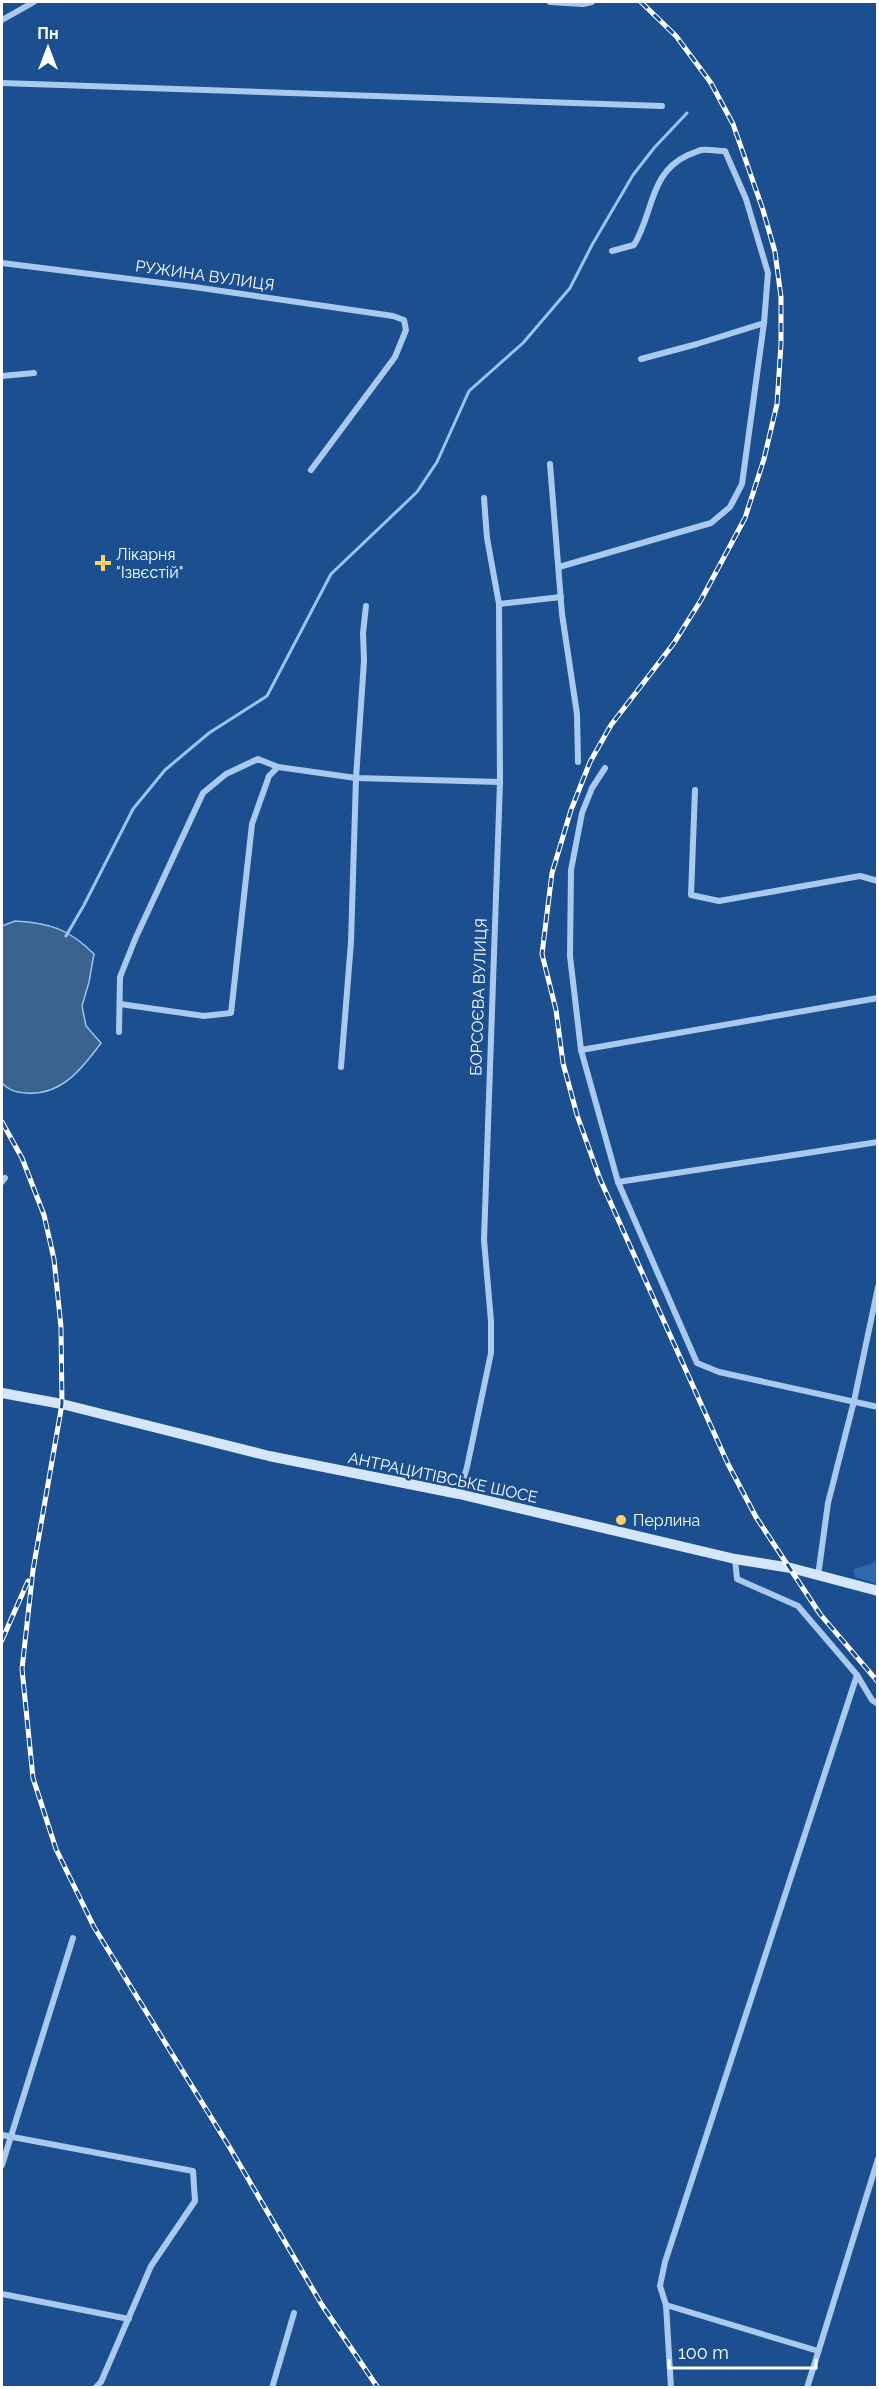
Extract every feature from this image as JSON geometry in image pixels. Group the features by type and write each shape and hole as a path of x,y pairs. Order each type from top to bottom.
{"main road":[{"name":"АНТРАЦИТІВСЬКЕ ШОСЕ","path":"2,1393 62,1404 269,1456 459,1494 735,1559 791,1568 878,1591"}],"street":[{"path":"2,20 34,2"},
{"path":"550,2 583,4 591,2"},
{"path":"2,83 662,106"},
{"path":"559,567 711,523 730,507 742,484 764,322 768,273 746,199 725,151 701,150 679,159 665,170 655,191 643,230 634,245 612,251"},
{"name":"РУЖИНА ВУЛИЦЯ","path":"2,263 393,315 404,320 406,330 395,357 311,470"},
{"path":"641,359 764,322"},
{"path":"2,376 34,373"},
{"path":"550,464 561,597 577,714 578,762"},
{"name":"БОРСОЄВА ВУЛИЦЯ","path":"459,1494 467,1467 491,1353 491,1321 484,1240 500,782 499,604 487,538 484,498"},
{"path":"499,604 561,597"},
{"path":"341,1067 351,942 356,778 366,606"},
{"path":"119,1032 120,977 136,937 202,793 226,774 258,759 278,767 356,778 500,782"},
{"path":"120,1004 204,1016 231,1013 252,824 269,776 278,767"},
{"path":"605,768 592,788 582,813 571,870 570,956 581,1050 618,1182 697,1363 719,1372 878,1407"},
{"path":"695,790 692,896 719,902 860,876 878,881"},
{"path":"581,1050 878,998"},
{"path":"618,1182 878,1142"},
{"path":"818,1575 828,1503 854,1401 878,1287"},
{"path":"735,1559 737,1579 798,1606 857,1675 872,1700 878,1704"},
{"path":"671,2388 666,2305 660,2286 665,2262 857,1675"},
{"path":"2,2165 73,1938"},
{"path":"2,2135 193,2171 195,2201 151,2266 101,2382 95,2388"},
{"path":"807,2388 878,2159"},
{"path":"2,2294 129,2319"},
{"path":"666,2305 818,2351"},
{"path":"272,2388 294,2313"}],"shaded area":[{"path":"15,921 39,923 58,929 85,945 94,954 82,1006 86,1026 101,1043 70,1079 50,1090 38,1093 16,1092 2,1083 2,926"},
{"path":"877,1561 877,1584 855,1577 853,1570"}],"waterway":[{"path":"66,936 133,809 165,770 209,733 267,696 331,574 417,492 437,462 469,391 523,343 570,288 633,175 654,148 687,113"}],"railway":[{"path":"641,2 676,36 711,83 733,124 763,210 775,252 781,297 777,404 764,459 745,518 701,600 674,643 611,725 590,762 571,810 552,873 542,954 556,1010 563,1063 577,1115 600,1179 728,1464 756,1517 820,1614 878,1682"},
{"path":"2,1122 22,1158 44,1215 54,1259 61,1327 62,1404 33,1570 22,1669 33,1778 56,1849 94,1927 230,2148 322,2305 378,2388"},
{"path":"2,1640 28,1581"}],"place":[{"name":"Лікарня \"Ізвєстій\"","path":"103,563"},
{"name":"Перлина","path":"621,1520"}]}
